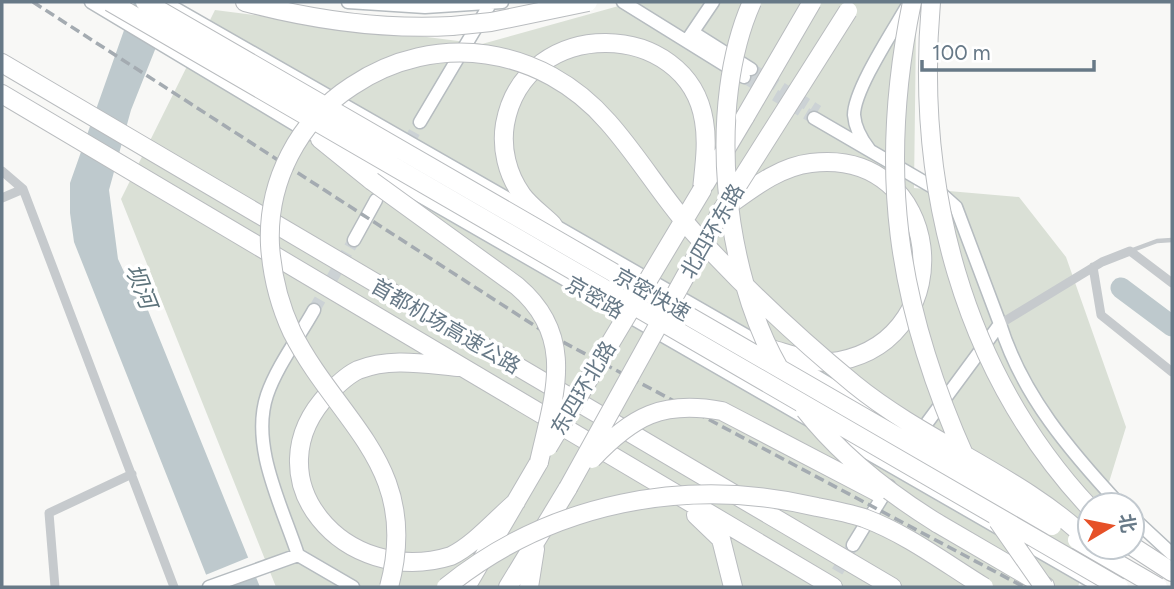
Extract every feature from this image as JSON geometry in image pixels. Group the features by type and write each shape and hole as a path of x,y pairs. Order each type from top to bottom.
{"highway":[{"name":"京密快速","path":"145,2 1076,535"},
{"path":"245,2 353,23 413,28 491,22 588,2"},
{"path":"752,2 735,63 726,136 733,226 747,285 764,337 795,397 818,427 891,495 1046,587"},
{"name":"北四环东路","path":"702,190 813,2"},
{"path":"911,2 898,86 894,175 894,200 906,283 934,386 961,448 998,521 1046,587"},
{"path":"931,2 927,43 928,133 954,266 970,315 1018,413 1044,454 1076,492"},
{"name":"京密快速","path":"101,3 1119,587"},
{"name":"北四环东路","path":"537,539 722,210 850,6"},
{"path":"553,225 522,195 508,168 502,141 508,106 522,83 539,64 562,50 609,43 639,48 666,61 696,96 704,120 702,190"},
{"path":"389,587 396,538 393,505 375,453 306,355 284,314 273,274 271,219 287,158 319,115 362,79 400,61 446,52 497,54 523,62 579,96 607,121 692,231 766,308 835,368 891,412 1023,492 1076,528"},
{"name":"首都机场高速公路","path":"2,63 892,587"},
{"name":"首都机场高速公路","path":"2,94 160,185 833,587"},
{"path":"320,139 372,181 517,286 535,301 547,318 554,340 556,387 539,462"},
{"path":"722,210 767,178 811,163 839,163 881,177 901,197 916,222 923,246 923,271 916,295 911,310 897,328 877,346 837,362 813,360 771,349"},
{"name":"东四环北路","path":"466,587 702,190"},
{"path":"463,368 388,362 358,370 339,383 312,415 303,434 299,457 301,482 308,506 320,528 339,547 360,559 405,568 453,555 516,502"},
{"path":"568,488 615,435 644,415 694,406 722,411 937,523"},
{"path":"673,493 721,539 732,571 733,587"},
{"path":"446,587 471,567 512,542 552,524 630,501 705,493 746,494 862,517 893,531 984,587"},
{"path":"508,587 537,539"},
{"path":"530,587 537,539"},
{"path":"1146,555 1172,572"},
{"name":"京密快速","path":"1119,561 1158,587"}],"main road":[{"name":"京密路","path":"164,2 771,349 1076,534"},
{"path":"348,2 425,7 494,3"},
{"path":"623,2 747,73"},
{"path":"688,37 713,2"},
{"path":"872,152 860,138 854,116 857,96 911,2"},
{"name":"京密路","path":"101,3 320,139 1101,587"},
{"path":"420,122 494,3"},
{"path":"854,116 837,123 816,115 936,189 957,207 1027,389 1089,472 1107,491"},
{"path":"354,240 376,200"},
{"path":"314,310 267,394 261,426 270,472 298,555 353,587"},
{"path":"924,428 1000,324"},
{"path":"853,545 890,485"},
{"path":"1146,530 1172,554"},
{"path":"209,587 298,555"},
{"name":"京密路","path":"1123,561 1169,587"}],"street":[{"path":"2,171 23,189 174,587"},
{"path":"2,198 23,189"},
{"path":"1000,324 1093,267 1130,251 1172,283"},
{"path":"1093,267 1101,316 1172,372"},
{"path":"55,587 48,513 131,474"}],"lane":[{"path":"1130,251 1157,241 1172,240"}],"shaded area":[{"path":"134,2 174,2 131,110 109,190 118,259 131,287 141,293 260,587 211,587 74,242 70,183"},
{"path":"633,2 920,2 916,27 914,188 1019,197 1066,257 1126,427 1106,491 1076,491 1076,561 1086,561 1078,587 276,587 121,199 215,10 482,44"}],"pier":[{"path":"252,556 259,575 228,587 208,587 203,576"}],"waterway":[{"path":"1121,288 1172,326"}],"tunnel":[{"path":"751,69 818,111"},
{"path":"744,77 814,118"},
{"path":"391,174 420,122"},
{"path":"314,310 354,240"},
{"path":"828,587 853,545"}],"railway":[{"path":"33,2 546,333 1024,587"}],"water label":[{"name":"坝河","path":"141,286"}]}
